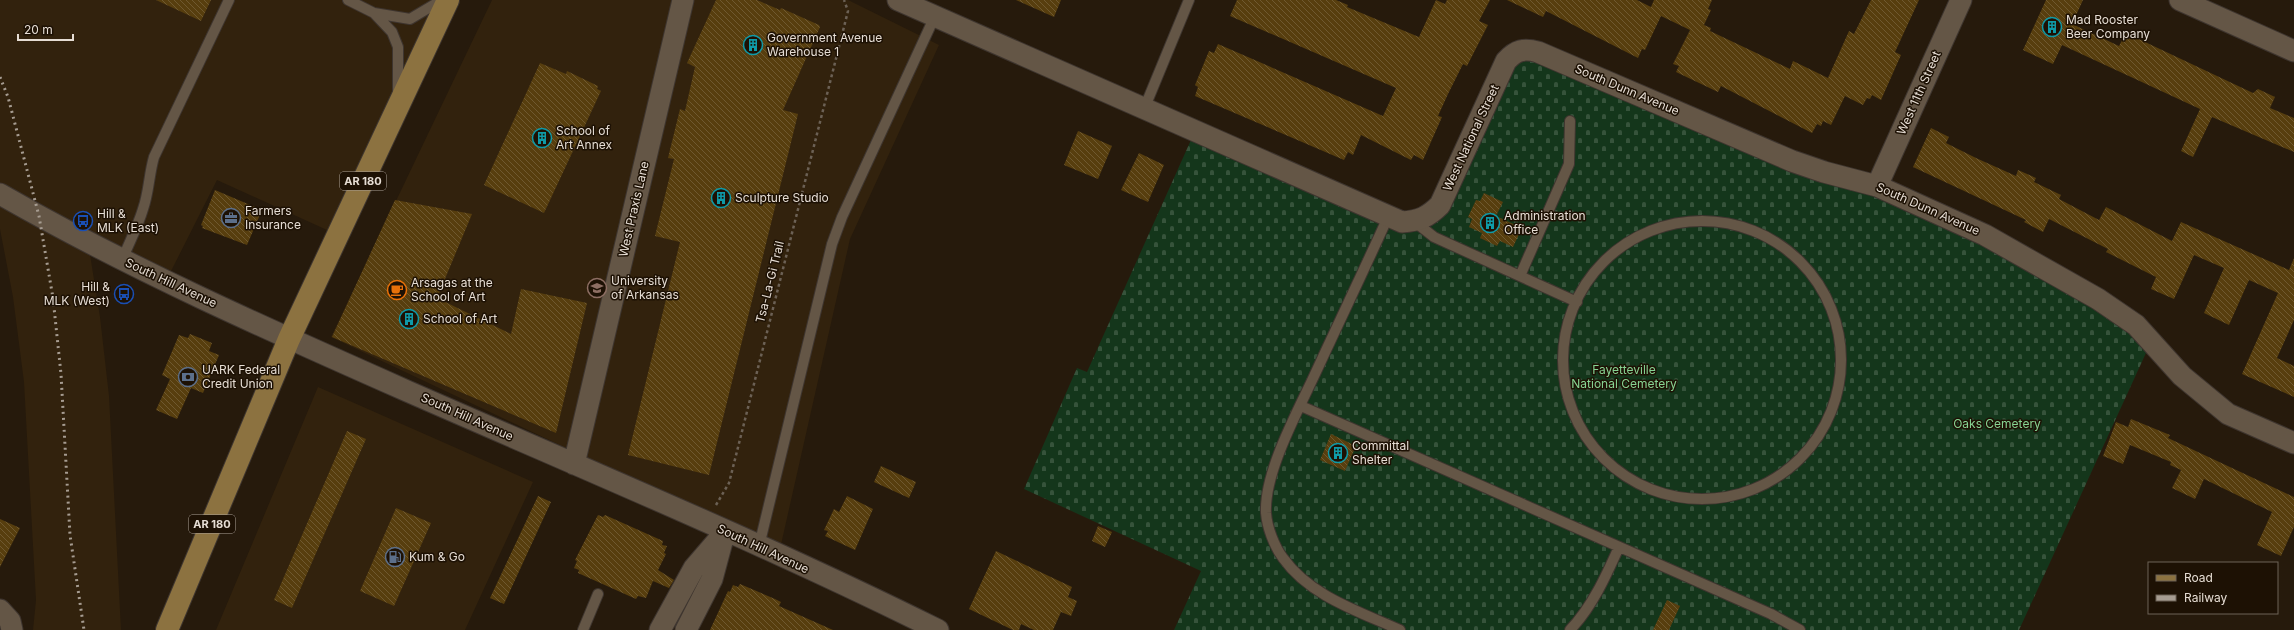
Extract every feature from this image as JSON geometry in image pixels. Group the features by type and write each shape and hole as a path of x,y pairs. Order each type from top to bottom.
{"main road":[{"name":"AR 180","path":"167,630 289,338 448,0"}],"street":[{"name":"West Praxis Lane","path":"574,464 683,0"},
{"path":"898,0 1388,218 1402,222 1415,222"},
{"name":"West 11th Street","path":"1877,186 1961,0"},
{"path":"2180,0 2294,51"},
{"name":"South Dunn Avenue","path":"1521,50 1538,52 1792,161 1824,172 1877,186 1985,235 2098,299 2136,326 2182,376 2228,414 2294,443"},
{"name":"West National Street","path":"1415,222 1429,216 1440,205 1506,61 1512,54 1521,50"},
{"name":"South Hill Avenue","path":"0,194 122,260 289,338 759,546 938,630"},
{"path":"660,630 694,568 725,532"},
{"path":"686,630 712,579 725,532"},
{"path":"0,610 10,622 12,630"}],"lane":[{"path":"122,260 143,210 148,190 149,174 154,157 229,0"},
{"path":"348,0 374,13 410,19 442,0"},
{"path":"1144,109 1190,0"},
{"path":"374,13 392,32 398,47 399,105"},
{"path":"759,546 832,244 842,217 935,16"},
{"path":"1520,276 1569,164 1570,121"},
{"path":"1388,218 1301,406 1271,475 1266,512 1272,536 1283,557 1300,577 1320,592 1400,630"},
{"path":"1712,221 1739,226 1764,235 1788,250 1807,268 1823,291 1834,316 1840,343 1840,370 1836,397 1826,422 1811,445 1793,464 1771,480 1747,491 1721,497 1694,498 1668,494 1642,485 1618,470 1599,452 1583,430 1571,405 1565,379 1564,351 1568,324 1577,302 1592,275 1611,256 1633,239 1658,228 1685,222 1712,221"},
{"path":"1415,222 1434,237 1577,302"},
{"path":"1301,406 1771,614 1800,630"},
{"path":"1570,630 1578,621 1606,576 1619,547"},
{"path":"584,630 598,594"}],"path":[{"name":"Tsa-La-Gi Trail","path":"704,522 721,498 729,483 848,11 844,0"}],"shaded area":[{"path":"0,0 448,0 338,235 217,180 166,281 88,242 100,317 109,396 121,630 33,630 36,600 24,382 13,297 0,229"},
{"name":"University of Arkansas","path":"492,0 848,0 939,45 850,239 780,549 331,337"},
{"path":"318,387 533,482 465,630 216,630"}],"green space":[{"name":"Fayetteville National Cemetery","path":"1521,50 1947,217 2151,342 2019,630 1174,630 1201,571 1024,489 1077,368 1087,372 1195,131 1388,217 1429,216"}],"building":[{"path":"156,0 211,0 201,21"},
{"path":"716,0 757,0 780,10 781,8 819,25 820,27 783,110 798,114 709,475 628,455 680,242 655,236 674,159 668,158 680,109 685,111 695,67 687,63"},
{"path":"1016,0 1061,0 1054,17"},
{"path":"1237,0 1336,0 1348,5 1347,7 1419,37 1436,0 1445,4 1447,0 1490,0 1479,21 1488,25 1467,66 1463,64 1448,94 1438,116 1442,117 1423,160 1414,155 1411,160 1361,135 1353,155 1348,152 1344,160 1195,96 1198,87 1195,85 1209,51 1214,53 1218,44 1383,116 1396,88 1230,16"},
{"path":"1507,0 1637,0 1651,7 1654,0 1712,0 1708,9 1711,10 1704,25 1711,28 1710,31 1790,69 1793,61 1828,78 1849,31 1854,34 1871,0 1919,0 1895,52 1901,55 1881,100 1872,95 1870,99 1867,98 1863,105 1845,96 1831,125 1823,121 1821,126 1817,124 1812,133 1721,86 1718,92 1676,72 1679,66 1673,64 1690,30 1661,16 1645,50 1642,49 1638,58 1546,11 1543,17"},
{"path":"2046,0 2083,0 2072,24 2119,46 2126,33 2253,93 2258,89 2275,97 2270,108 2294,118 2294,152 2212,117 2193,157 2181,151 2200,109 2062,45 2053,64 2023,50"},
{"name":"School of Art Annex","path":"540,63 566,74 567,71 598,86 597,89 601,91 544,213 484,185"},
{"path":"1931,128 1949,137 1946,143 1976,158 2016,176 2018,170 2036,178 2034,182 2061,195 2059,199 2099,220 2106,207 2172,241 2181,222 2289,270 2294,258 2294,320 2277,358 2294,366 2294,397 2242,374 2278,293 2249,280 2229,325 2204,313 2224,268 2194,255 2174,299 2151,289 2156,277 2106,252 2108,249 2049,219 2043,232 2024,222 2026,220 1913,167"},
{"path":"1078,131 1112,146 1098,179 1064,165"},
{"path":"1139,153 1164,165 1148,202 1121,190"},
{"name":"Farmers Insurance","path":"215,190 262,210 247,245 202,228 203,226 201,225"},
{"name":"Administration Office","path":"1484,193 1503,202 1496,216 1522,228 1513,247 1500,241 1497,246 1480,238 1482,233 1469,227 1472,219 1468,217 1476,200 1480,201"},
{"name":"School of Art","path":"395,200 472,214 437,298 511,334 521,289 587,303 556,433 332,337"},
{"name":"UARK Federal Credit Union","path":"190,334 212,343 209,351 219,355 203,393 191,388 177,419 156,410 170,379 162,375 179,335 188,338"},
{"path":"2131,419 2170,435 2168,438 2294,497 2294,527 2281,556 2257,545 2272,512 2204,479 2195,499 2172,488 2181,470 2170,465 2171,462 2130,445 2123,464 2103,456 2116,422 2128,427"},
{"path":"347,431 366,439 292,608 274,600"},
{"name":"Committal Shelter","path":"1331,434 1356,446 1345,471 1320,460"},
{"path":"881,466 916,482 909,498 874,482"},
{"path":"538,496 551,502 504,604 490,598"},
{"path":"847,496 873,509 855,550 825,536 828,531 824,530 834,509 839,512"},
{"name":"Kum & Go","path":"396,508 431,523 394,606 360,591"},
{"path":"598,515 603,517 605,515 663,541 662,545 667,546 664,553 666,554 658,570 674,580 669,588 653,581 646,598 638,596 636,599 578,573 579,570 574,568 577,561 575,560"},
{"path":"0,519 20,528 0,567"},
{"path":"1098,526 1112,532 1105,547 1092,541"},
{"path":"996,551 1072,587 1068,597 1077,601 1071,616 1061,612 1053,630 1034,630 1021,624 1019,630 1013,630 969,609"},
{"path":"740,584 781,602 779,606 833,630 710,630 728,591 730,592 733,585 738,587"},
{"path":"1667,600 1680,606 1669,630 1653,630"}],"railway":[{"path":"0,77 8,97 39,216 53,298 61,374 70,535 84,630"}],"place":[{"name":"Mad Rooster Beer Company","path":"2052,27"},
{"name":"Government Avenue Warehouse 1","path":"753,45"},
{"name":"School of Art Annex","path":"542,138"},
{"name":"Sculpture Studio","path":"721,198"},
{"name":"Farmers Insurance","path":"231,218"},
{"name":"Hill & MLK (East)","path":"83,221"},
{"name":"Administration Office","path":"1490,223"},
{"name":"University of Arkansas","path":"597,288"},
{"name":"Arsagas at the School of Art","path":"397,290"},
{"name":"Hill & MLK (West)","path":"124,294"},
{"name":"School of Art","path":"409,319"},
{"name":"UARK Federal Credit Union","path":"188,377"},
{"name":"Committal Shelter","path":"1338,453"},
{"name":"Kum & Go","path":"395,557"}],"park label":[{"name":"Oaks Cemetery","path":"1997,424"}]}
